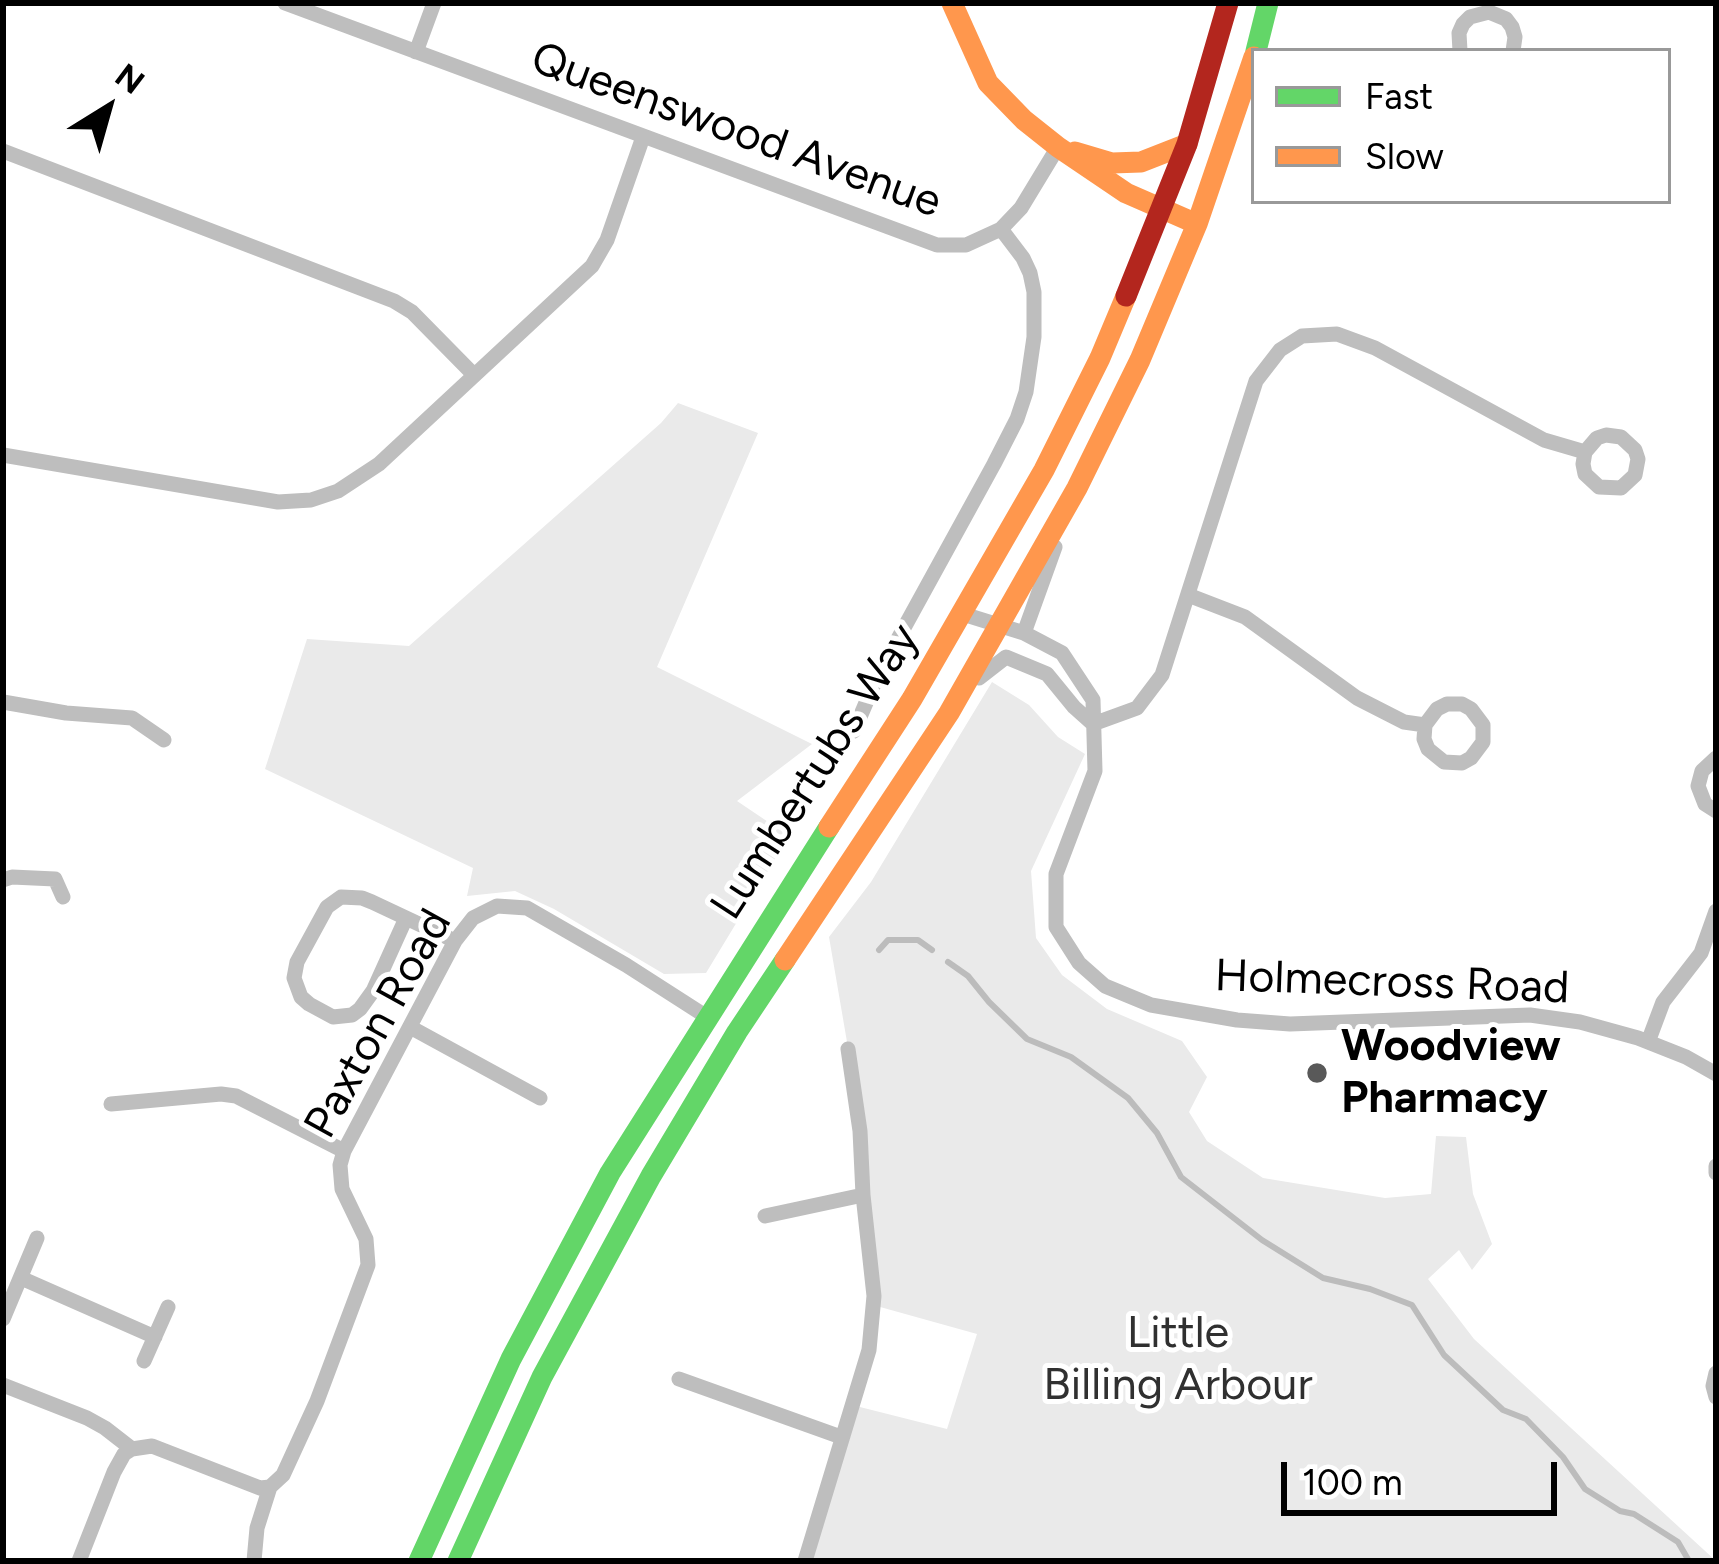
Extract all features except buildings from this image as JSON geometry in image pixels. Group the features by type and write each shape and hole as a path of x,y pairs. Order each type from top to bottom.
{"main road":[{"path":"952,3 988,83 1010,107 1126,193 1197,224"},
{"name":"Lumbertubs Way","path":"419,1561 511,1359 610,1173 963,614 1044,470 1100,358 1162,210 1228,3"},
{"name":"Lumbertubs Way","path":"1257,48 1268,3"},
{"name":"Lumbertubs Way","path":"458,1561 542,1377 652,1176 736,1032 949,713 1076,488 1140,360 1197,224 1251,66"},
{"path":"1058,147 1112,163 1141,162 1187,143"}],"street":[{"name":"Queenswood Avenue","path":"285,3 937,245 966,245 1001,229 1021,208 1058,147"},
{"path":"416,52 434,3"},
{"path":"1460,48 1459,33 1470,17 1499,9 1512,27 1513,48"},
{"path":"3,454 278,502 310,500 338,491 367,474 592,266 607,240 643,137"},
{"path":"3,151 394,301 412,312 474,375"},
{"name":"Lumbertubs Way","path":"854,731 877,677 994,464 1026,392 1034,292 1024,258 1001,229"},
{"path":"949,713 982,674 1006,657 1047,674 1093,724 1137,709 1162,675 1256,381 1280,350 1302,335 1336,334 1375,348 1544,440 1585,452"},
{"name":"Lumbertubs Way","path":"1024,633 1076,488"},
{"path":"1187,595 1245,617 1357,698 1404,722 1425,725"},
{"name":"Holmecross Road","path":"963,614 1024,633 1062,653 1093,700 1095,772 1055,874 1056,927 1079,963 1105,986 1151,1005 1237,1020 1314,1024 1530,1016 1580,1022 1648,1042 1716,1074"},
{"path":"3,702 132,718 164,740"},
{"path":"1716,758 1702,771 1698,786 1705,804 1716,811"},
{"path":"3,880 55,879 63,897"},
{"path":"406,918 361,1010 333,1017 302,997 294,971 332,901 341,897 362,898 406,918 455,941"},
{"name":"Paxton Road","path":"254,1561 257,1528 270,1487 283,1475 317,1401 368,1265 366,1239 342,1189 344,1151 455,941 472,918 489,908 527,908 706,1017"},
{"path":"1648,1042 1663,1002 1701,953 1716,911"},
{"path":"410,1027 540,1098"},
{"path":"805,1561 869,1350 874,1295 848,1049"},
{"path":"111,1104 236,1096 344,1151"},
{"path":"765,1216 862,1195"},
{"path":"3,1319 37,1238"},
{"path":"21,1278 154,1337"},
{"path":"144,1360 168,1307"},
{"path":"1716,1373 1716,1397"},
{"path":"679,1378 841,1437"},
{"path":"3,1385 87,1418 132,1449"},
{"path":"79,1561 114,1472 132,1449 152,1446 251,1486 270,1487"}],"green space":[{"path":"678,403 758,433 657,667 812,744 737,801 789,836 706,973 664,974 515,891 467,896 473,868 265,769 307,639 409,646"},
{"name":"Little Billing Arbour","path":"992,682 1029,705 1058,737 1085,754 1031,871 1036,938 1062,975 1107,1009 1182,1041 1207,1077 1189,1112 1207,1141 1263,1178 1385,1198 1431,1194 1436,1136 1466,1137 1473,1194 1492,1244 1472,1270 1459,1250 1428,1279 1474,1339 1716,1561 807,1561 852,1405 947,1429 977,1334 873,1305 858,1106 829,937 871,882"}],"waterway":[{"path":"879,950 888,940 918,940 932,950"},
{"path":"948,962 968,976 1027,1039 1071,1057 1128,1098 1157,1133 1181,1177 1262,1240 1323,1278 1412,1305 1444,1355 1503,1410 1526,1419 1563,1457 1585,1489 1678,1542 1689,1561"}],"traffic: fast":[{"path":"1257,48 1268,3"},
{"path":"419,1561 511,1359 610,1173 829,827"},
{"path":"458,1561 542,1377 651,1176 785,960"}],"traffic: slow":[{"path":"952,3 988,83 1024,120 1126,193 1197,224"},
{"path":"785,960 949,713 1077,488 1140,360 1197,224 1251,66"},
{"path":"1075,152 1112,163 1141,162 1187,144"},
{"path":"829,827 912,699 1044,470 1126,296"}],"traffic: jam":[{"path":"1126,296 1187,144 1228,3"}],"place":[{"name":"Woodview Pharmacy","path":"1317,1073"}]}
